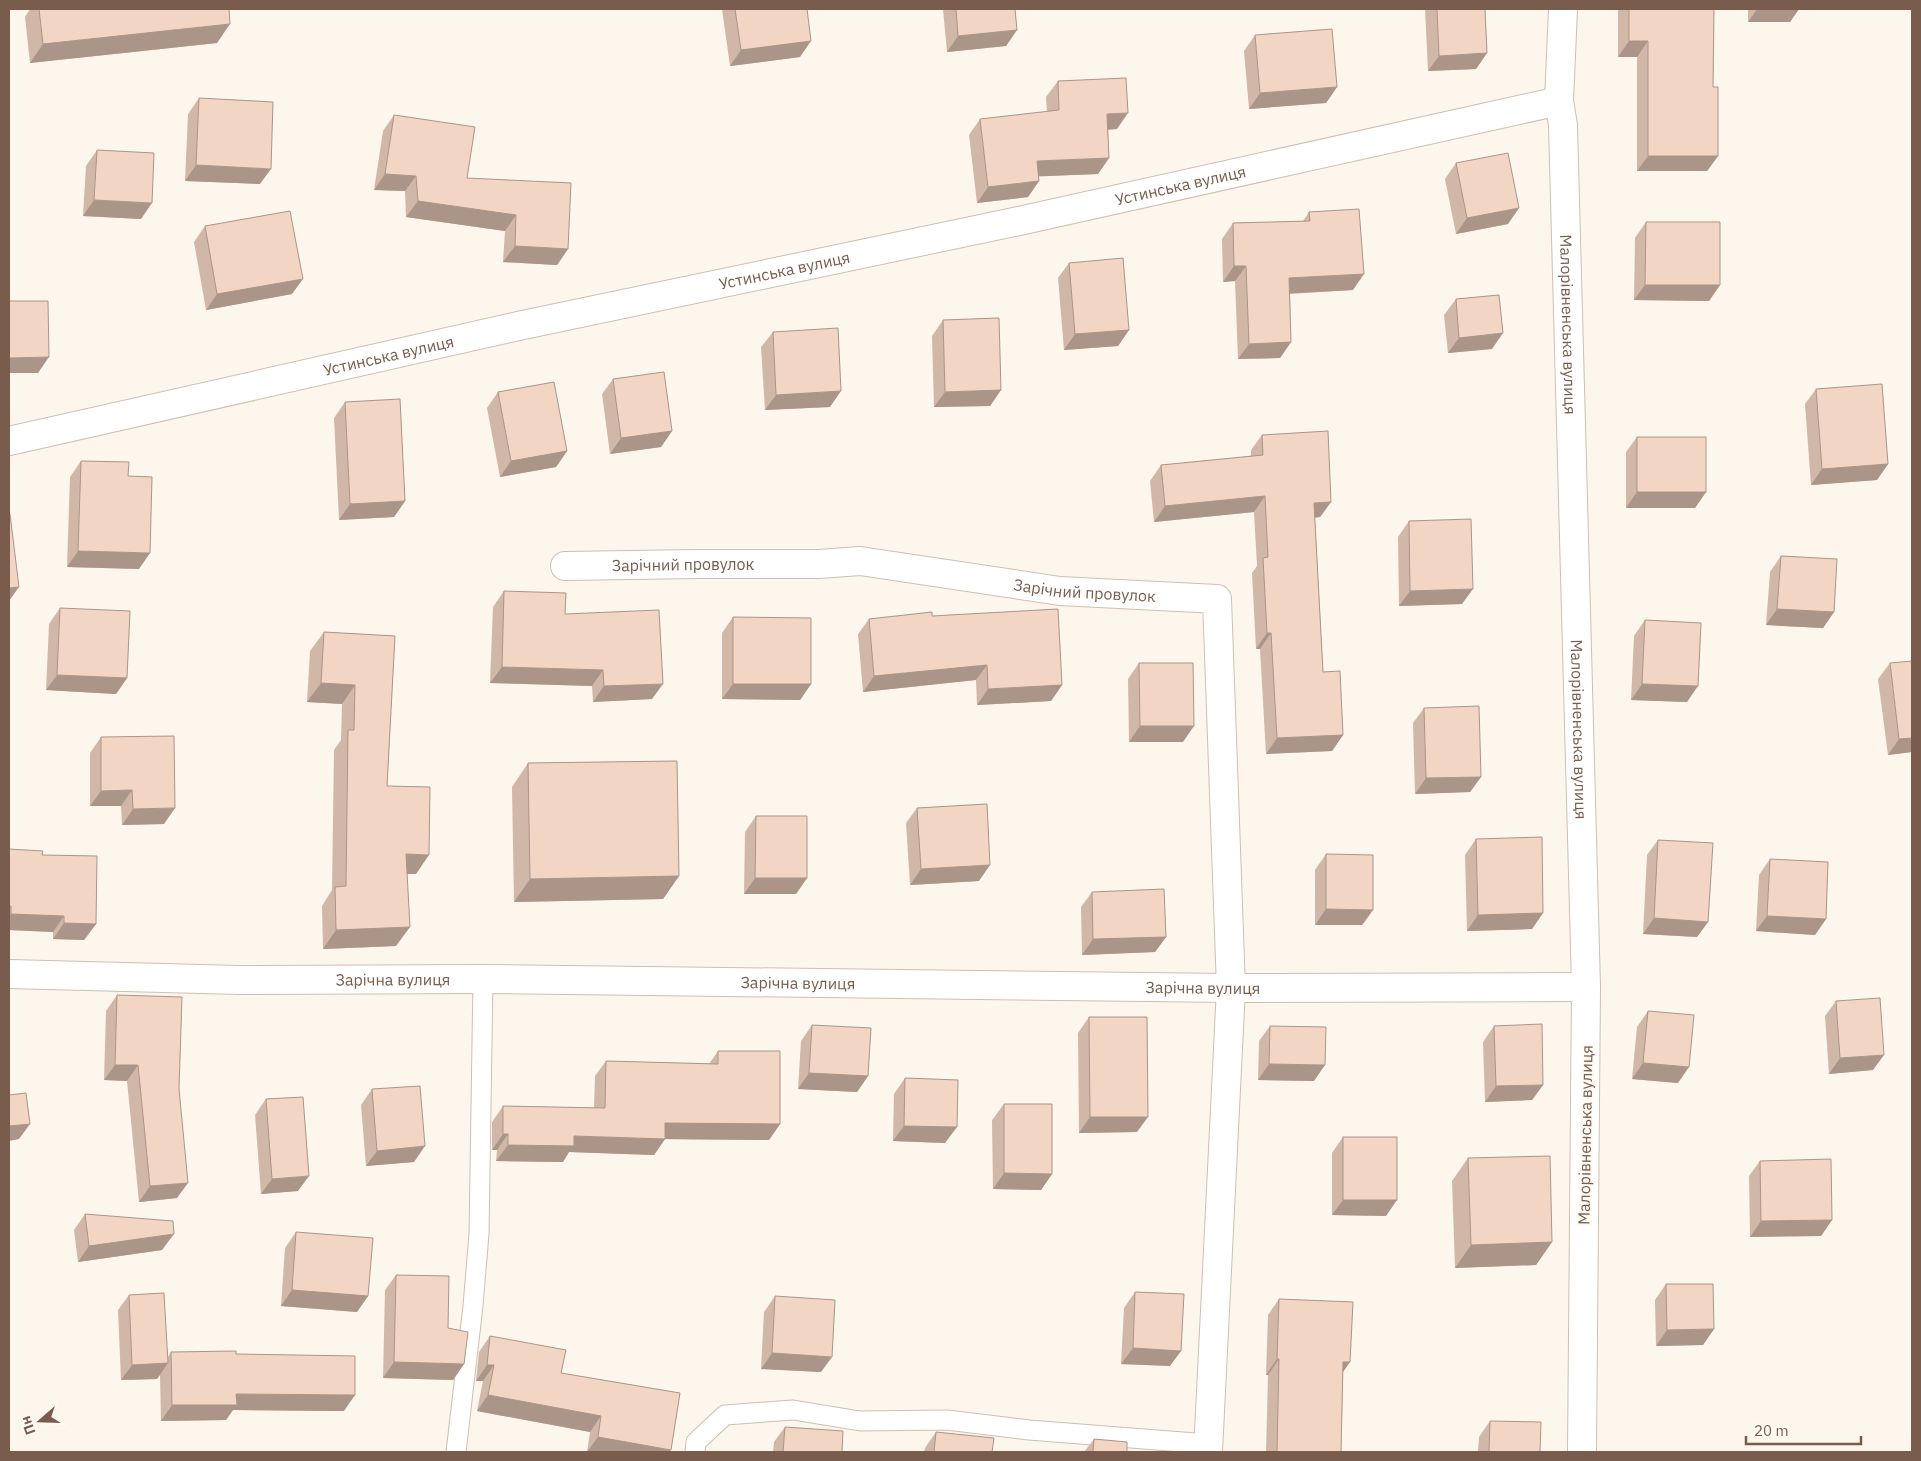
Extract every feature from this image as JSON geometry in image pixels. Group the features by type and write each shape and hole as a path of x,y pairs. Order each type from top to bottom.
{"street":[{"name":"Малорівненська вулиця","path":"1563,9 1559,101 1563,125 1586,987 1582,1452"},
{"name":"Устинська вулиця","path":"9,441 513,328 1019,221 1559,101"},
{"name":"Зарічний провулок","path":"565,566 819,564 860,561 1060,591 1217,599 1231,988"},
{"name":"Зарічна вулиця","path":"9,974 240,980 483,979 1231,988 1586,987"},
{"path":"1208,1448 1231,988"}],"lane":[{"path":"456,1452 473,1306 479,1234 483,979"},
{"path":"695,1452 696,1442 725,1415 793,1410 860,1421 947,1420 1208,1448"}],"building":[{"path":"39,9 229,9 230,24 43,44"},
{"path":"735,9 807,9 811,41 741,50"},
{"path":"956,9 1015,9 1017,30 958,36"},
{"path":"1437,9 1485,9 1487,53 1439,56"},
{"path":"1629,9 1714,9 1713,87 1718,87 1718,156 1648,156 1648,41 1629,41"},
{"path":"1332,29 1337,87 1260,93 1255,35"},
{"path":"1126,78 1128,113 1107,114 1109,158 1037,161 1039,181 988,187 980,119 1059,110 1058,81"},
{"path":"199,98 273,102 271,169 196,165"},
{"path":"394,115 475,127 467,178 571,183 568,249 515,246 516,215 418,201 416,176 385,174"},
{"path":"97,150 154,153 152,203 94,200"},
{"path":"1508,153 1519,208 1467,218 1456,163"},
{"path":"1359,209 1364,274 1289,278 1291,342 1249,344 1246,266 1234,266 1233,223 1310,221 1309,212"},
{"path":"290,211 303,279 217,294 205,226"},
{"path":"1646,222 1720,222 1720,285 1645,285"},
{"path":"1123,258 1129,330 1075,334 1069,263"},
{"path":"1499,295 1503,333 1459,338 1456,299"},
{"path":"9,301 48,301 49,357 9,358"},
{"path":"999,318 1001,390 945,392 943,320"},
{"path":"838,328 841,391 776,395 773,332"},
{"path":"664,372 672,431 621,438 613,379"},
{"path":"554,382 567,451 511,461 498,392"},
{"path":"1882,384 1888,464 1822,469 1816,389"},
{"path":"400,399 405,501 350,504 345,402"},
{"path":"1328,431 1331,502 1314,503 1323,672 1340,671 1343,735 1277,738 1271,633 1267,633 1263,558 1268,557 1265,496 1165,506 1161,465 1263,455 1262,435"},
{"path":"1637,437 1706,437 1706,492 1637,492"},
{"path":"81,461 129,462 128,476 152,477 150,553 78,551"},
{"path":"9,514 19,587 9,588"},
{"path":"1471,519 1473,589 1410,591 1409,521"},
{"path":"1781,556 1837,559 1834,612 1777,609"},
{"path":"504,591 566,593 565,614 659,610 663,684 604,686 603,670 502,667"},
{"path":"60,608 130,611 127,678 57,675"},
{"path":"1058,609 1062,685 988,689 987,665 874,676 869,619 932,612 932,616"},
{"path":"733,617 811,618 811,684 733,684"},
{"path":"1645,620 1701,623 1698,686 1642,684"},
{"path":"324,632 395,636 387,786 430,787 429,855 406,854 410,927 336,930 335,887 346,886 348,730 354,730 355,685 321,683"},
{"path":"1912,661 1912,738 1899,739 1890,663"},
{"path":"1139,663 1193,663 1194,726 1140,726"},
{"path":"1479,706 1481,777 1426,778 1424,708"},
{"path":"174,736 175,808 133,809 132,790 101,791 101,737"},
{"path":"677,761 679,876 530,879 528,763"},
{"path":"987,804 990,865 921,869 917,808"},
{"path":"756,816 807,816 807,878 755,878"},
{"path":"1542,837 1543,913 1478,915 1476,839"},
{"path":"1658,840 1713,843 1708,922 1654,918"},
{"path":"9,849 43,851 42,855 97,856 96,924 64,923 64,916 11,914 11,906 9,906"},
{"path":"1326,854 1373,855 1373,910 1326,909"},
{"path":"1770,859 1828,862 1826,919 1767,916"},
{"path":"1164,889 1166,937 1093,939 1092,892"},
{"path":"117,995 182,997 179,1089 188,1183 150,1186 138,1065 115,1065"},
{"path":"1880,998 1884,1055 1840,1058 1836,1001"},
{"path":"1648,1011 1694,1015 1689,1067 1643,1063"},
{"path":"1089,1017 1147,1017 1148,1117 1090,1117"},
{"path":"1542,1024 1543,1085 1496,1086 1494,1026"},
{"path":"812,1025 871,1028 868,1076 809,1073"},
{"path":"1270,1026 1326,1027 1325,1065 1269,1064"},
{"path":"718,1051 780,1051 780,1124 665,1123 665,1139 574,1136 574,1146 508,1145 508,1134 503,1134 503,1106 605,1108 606,1061 718,1064"},
{"path":"905,1078 958,1080 957,1127 904,1126"},
{"path":"420,1086 425,1146 377,1151 372,1089"},
{"path":"26,1093 30,1124 9,1126 9,1095"},
{"path":"303,1097 309,1176 272,1179 266,1099"},
{"path":"1004,1104 1052,1104 1052,1174 1004,1173"},
{"path":"1343,1137 1397,1137 1397,1200 1343,1200"},
{"path":"1550,1156 1552,1242 1471,1245 1468,1158"},
{"path":"1831,1159 1832,1220 1761,1221 1760,1161"},
{"path":"85,1214 173,1221 174,1234 89,1246"},
{"path":"296,1232 373,1238 368,1296 292,1290"},
{"path":"396,1275 449,1276 448,1328 468,1332 464,1364 394,1362"},
{"path":"1666,1284 1713,1284 1714,1329 1667,1330"},
{"path":"1135,1292 1184,1294 1181,1351 1133,1348"},
{"path":"164,1293 168,1363 132,1365 129,1295"},
{"path":"775,1296 835,1300 832,1357 772,1353"},
{"path":"1279,1299 1353,1302 1350,1362 1343,1362 1341,1452 1277,1452"},
{"path":"490,1336 566,1350 561,1373 680,1393 671,1450 598,1437 601,1416 488,1395 494,1365 487,1365"},
{"path":"236,1351 236,1354 355,1356 355,1395 236,1394 237,1405 172,1405 171,1352"},
{"path":"1490,1421 1541,1422 1540,1452 1489,1452"},
{"path":"785,1427 843,1431 842,1452 783,1452"},
{"path":"936,1432 994,1438 992,1452 934,1452"},
{"path":"1094,1439 1127,1442 1127,1452 1093,1452"}]}
